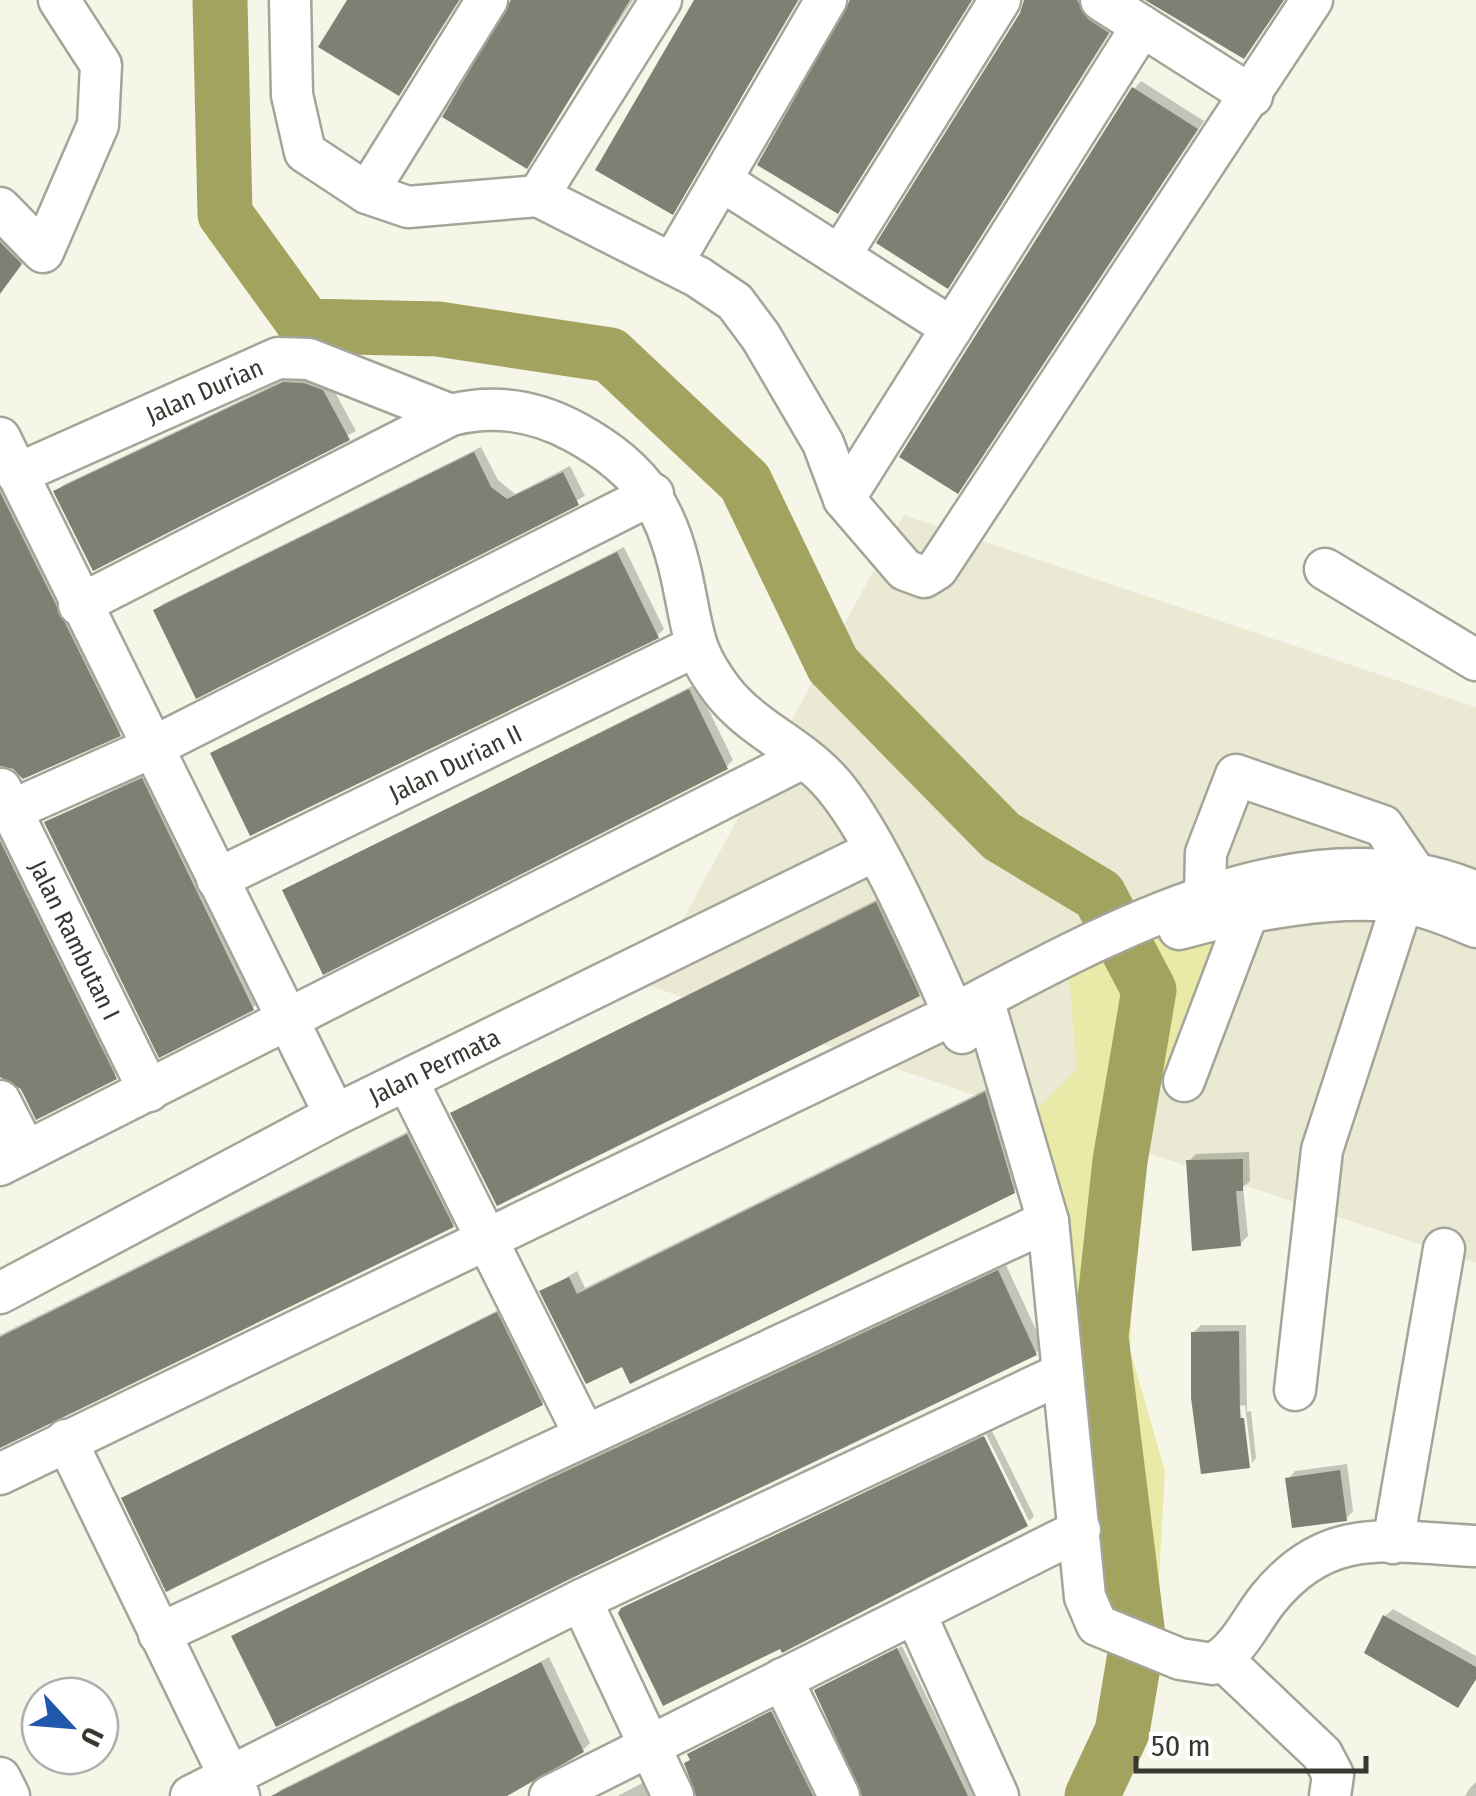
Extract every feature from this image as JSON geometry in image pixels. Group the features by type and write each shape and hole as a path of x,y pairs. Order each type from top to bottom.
{"street":[{"path":"0,208 43,252 98,125 101,65 59,0"},
{"path":"367,192 487,0"},
{"path":"538,196 661,0"},
{"path":"673,262 826,0"},
{"path":"840,256 1000,0"},
{"path":"1102,0 1252,96"},
{"path":"299,10 292,94 305,152 367,192 408,206 538,196 673,262 735,302 761,337 823,443 844,498 905,570 924,577 937,569 1312,0"},
{"path":"844,498 1142,26"},
{"path":"722,180 952,328"},
{"name":"Jalan Durian","path":"8,456 278,358 309,360 451,415"},
{"path":"79,605 451,415 486,406 557,422 606,448 631,468 653,494 670,531 694,647 724,693 804,758 842,796 972,1016 1048,1221 1088,1609 1097,1625 1180,1660 1200,1664 1222,1659 1299,1564 1351,1544 1476,1546"},
{"path":"8,456 336,1115"},
{"path":"6,798 151,748 653,494"},
{"path":"1324,570 1476,660"},
{"name":"Jalan Durian II","path":"217,879 694,647"},
{"path":"0,1102 13,1159 804,758"},
{"path":"1184,911 1236,775 1383,826 1410,886 1476,927"},
{"name":"Jalan Rambutan I","path":"6,798 149,1090"},
{"name":"Jalan Permata","path":"0,1293 336,1115 874,851"},
{"path":"1296,1390 1322,1150 1410,886"},
{"path":"0,1474 70,1450 1184,911 1245,897 1374,900 1410,886 1476,892"},
{"path":"1184,1081 1245,897"},
{"path":"407,1080 585,1436"},
{"path":"159,1634 1048,1221"},
{"path":"1393,1542 1444,1248"},
{"path":"192,1796 234,1787 581,1600 1061,1374"},
{"path":"0,1498 70,1450"},
{"path":"70,1450 234,1787"},
{"path":"550,1796 1080,1530"},
{"path":"581,1600 673,1796"},
{"path":"915,1613 998,1796"},
{"path":"1222,1659 1322,1754 1333,1775 1330,1796"},
{"path":"782,1679 839,1796"},
{"path":"0,1778 9,1796"}],"shaded area":[{"path":"904,515 1476,707 1476,1263 647,985"}],"green space":[{"path":"1248,912 1184,1081 1143,1089 1130,1350 1165,1471 1155,1650 1110,1633 1022,1124 1077,1069 1069,974 1178,930"}],"building":[{"path":"347,0 459,0 399,96 318,47"},
{"path":"511,0 630,0 527,169 442,117"},
{"path":"694,0 798,0 673,215 595,170"},
{"path":"850,0 972,0 838,214 757,165"},
{"path":"1024,0 1077,0 1088,19 1109,33 948,289 876,243 1020,13"},
{"path":"1145,0 1284,0 1244,59"},
{"path":"1132,87 1198,129 958,494 899,457"},
{"path":"0,242 22,264 0,294"},
{"path":"283,382 304,383 323,390 350,440 93,571 53,491"},
{"path":"474,452 491,487 507,499 563,472 579,505 196,699 153,610"},
{"path":"0,492 121,736 23,779 13,769 0,766"},
{"path":"617,552 659,638 250,836 210,753"},
{"path":"689,689 728,769 323,975 282,890"},
{"path":"142,778 254,1010 159,1058 44,822"},
{"path":"0,841 117,1079 36,1120 21,1089 0,1077"},
{"path":"876,902 920,996 497,1206 450,1113"},
{"path":"985,1092 1015,1193 630,1384 622,1367 586,1384 539,1291 569,1277 577,1294"},
{"path":"407,1134 454,1227 0,1448 0,1337"},
{"path":"1243,1159 1243,1191 1236,1191 1241,1246 1192,1251 1186,1160"},
{"path":"998,1270 1037,1355 570,1579 276,1727 231,1636 545,1481"},
{"path":"497,1312 543,1405 166,1592 121,1498"},
{"path":"1239,1331 1240,1418 1244,1418 1250,1468 1201,1474 1191,1398 1191,1332"},
{"path":"984,1436 1028,1526 782,1653 780,1649 663,1706 618,1613 621,1608"},
{"path":"1340,1470 1347,1521 1292,1528 1285,1478"},
{"path":"1383,1615 1476,1667 1476,1679 1458,1708 1364,1653"},
{"path":"897,1648 968,1796 862,1796 814,1690"},
{"path":"541,1662 584,1752 507,1796 271,1796"},
{"path":"771,1711 813,1796 696,1796 684,1763 690,1760 687,1754"}],"waterway":[{"path":"220,0 225,214 306,326 438,329 610,355 745,482 833,665 1001,836 1099,895 1149,990 1120,1161 1101,1337 1138,1636 1122,1732 1092,1796"}]}
